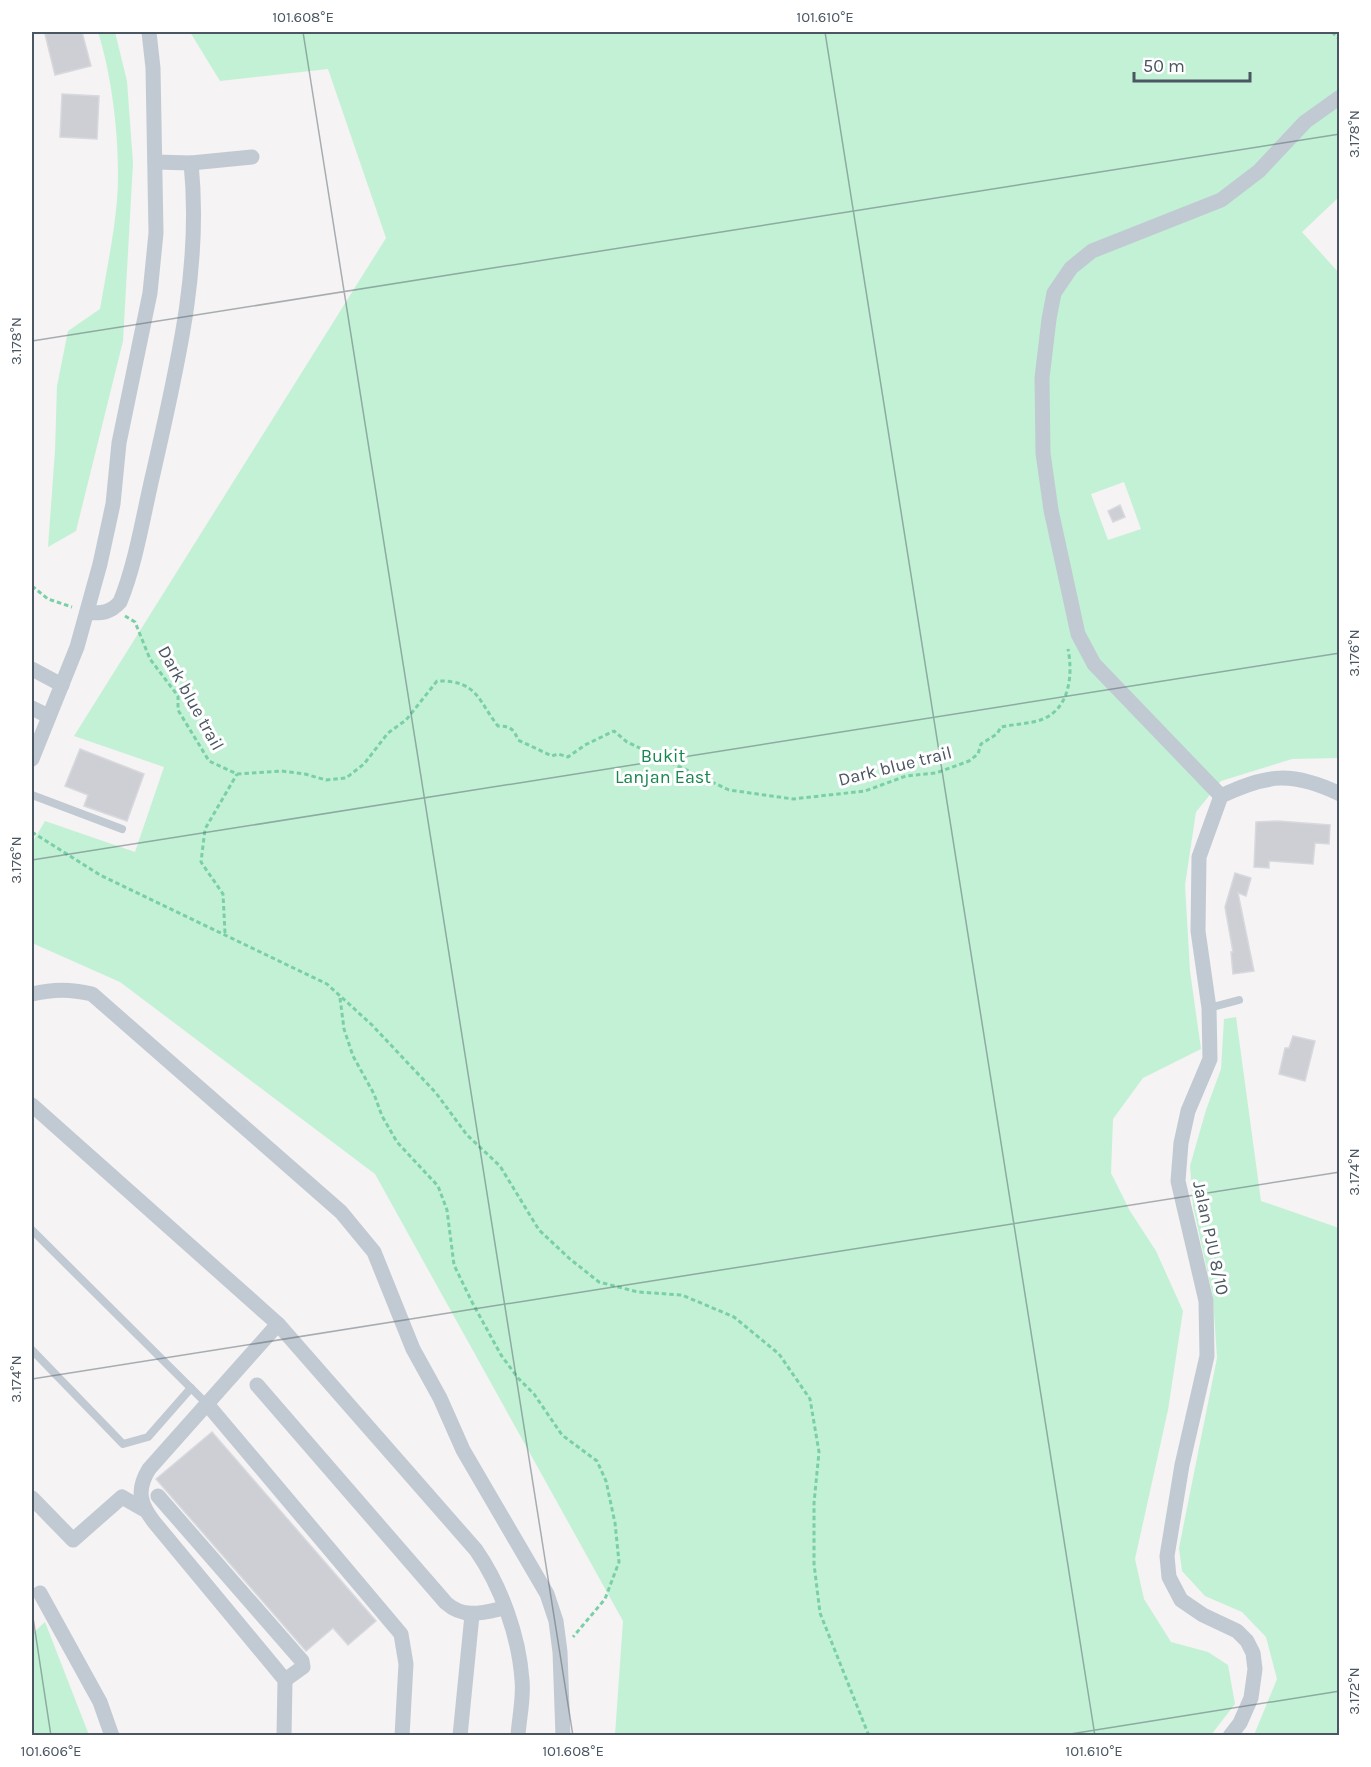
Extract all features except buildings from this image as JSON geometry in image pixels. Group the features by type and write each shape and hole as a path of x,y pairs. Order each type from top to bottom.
{"street":[{"path":"32,759 77,647 87,612 113,504 119,443 150,293 156,233 153,68 149,32"},
{"path":"1340,97 1305,122 1259,171 1221,200 1092,251 1071,268 1054,293 1042,378 1043,453 1051,510 1078,634 1094,664 1221,796 1254,781 1278,778 1319,783 1340,794"},
{"path":"155,162 191,163 252,157"},
{"path":"87,612 100,614 113,609 125,589 179,358 190,289 196,207 191,163"},
{"path":"32,669 62,685"},
{"path":"32,708 48,716"},
{"name":"Jalan PJU 8/10","path":"1221,796 1199,857 1198,931 1209,1008 1210,1059 1188,1111 1181,1143 1178,1181 1206,1301 1207,1356 1182,1465 1167,1556 1169,1577 1181,1600 1203,1616 1237,1631 1247,1641 1253,1653 1255,1669 1251,1698 1240,1723 1230,1736"},
{"path":"32,994 54,989 92,994 340,1212 374,1252 413,1349 440,1398 463,1450 547,1594 556,1621 560,1652 563,1736"},
{"path":"32,1105 278,1324 476,1550 489,1569 517,1644 523,1682 518,1736"},
{"path":"143,1509 140,1499 143,1480 278,1324"},
{"path":"257,1385 446,1603 456,1612 472,1615 504,1608"},
{"path":"207,1404 401,1634 406,1664 402,1736"},
{"path":"158,1496 302,1661 303,1667 285,1680"},
{"path":"32,1498 73,1540 122,1497 143,1509 285,1680 284,1736"},
{"path":"40,1593 100,1702 112,1736"},
{"path":"460,1736 472,1615"}],"lane":[{"path":"32,795 122,829"},
{"path":"1209,1008 1239,1000"},
{"path":"32,1230 207,1404"},
{"path":"32,1350 123,1443 134,1443 148,1437 191,1388"}],"path":[{"path":"1332,32 1340,40"},
{"path":"32,586 48,599 87,612"},
{"name":"Dark blue trail","path":"113,609 135,622 141,631 150,659 178,696 178,710 209,762 237,774 281,771 326,780 346,778 356,772 379,742 419,706 437,681 450,681 469,688 486,703 498,726 508,726 515,731 518,740 552,756 558,754 568,757 585,745 614,731 627,742 729,790 793,799 865,791 906,776 922,776 957,766 978,754 981,744 997,734 1001,728 1042,720 1062,704 1067,694 1068,646 1078,634"},
{"path":"225,934 223,894 201,862 205,829 237,774"},
{"path":"32,832 100,875 327,984 372,1025 436,1093 467,1135 500,1166 539,1230 570,1259 599,1282 638,1292 682,1295 734,1317 779,1354 810,1399 819,1452 814,1503 814,1564 820,1613 869,1736"},
{"path":"340,998 344,1029 353,1056 374,1094 382,1116 397,1142 438,1186 447,1210 454,1265 501,1355 518,1378 534,1394 562,1435 597,1461 606,1481 615,1523 619,1562 606,1599 560,1652"}],"green space":[{"path":"98,32 115,32 127,81 133,163 123,341 76,531 48,547 57,386 68,331 100,309 117,200 118,159 115,115 108,71"},
{"name":"Bukit Lanjan East","path":"190,32 1339,32 1339,197 1302,232 1339,273 1339,758 1292,759 1221,781 1196,812 1185,885 1190,971 1201,1049 1143,1078 1113,1119 1111,1173 1130,1211 1156,1251 1183,1311 1168,1410 1135,1559 1144,1599 1171,1642 1208,1652 1228,1665 1235,1704 1211,1735 615,1735 623,1621 375,1174 120,982 32,943 32,843 45,821 135,852 164,767 74,736 386,238 328,69 220,81","holes":["1124,482 1141,529 1108,540 1091,494"]},
{"path":"1236,1017 1261,1201 1339,1228 1339,1735 1254,1735 1277,1679 1266,1637 1242,1612 1205,1596 1182,1571 1179,1548 1217,1358 1213,1297 1193,1206 1190,1166 1206,1110 1221,1069 1224,1019"},
{"path":"45,1622 89,1735 32,1735 32,1634"}]}
